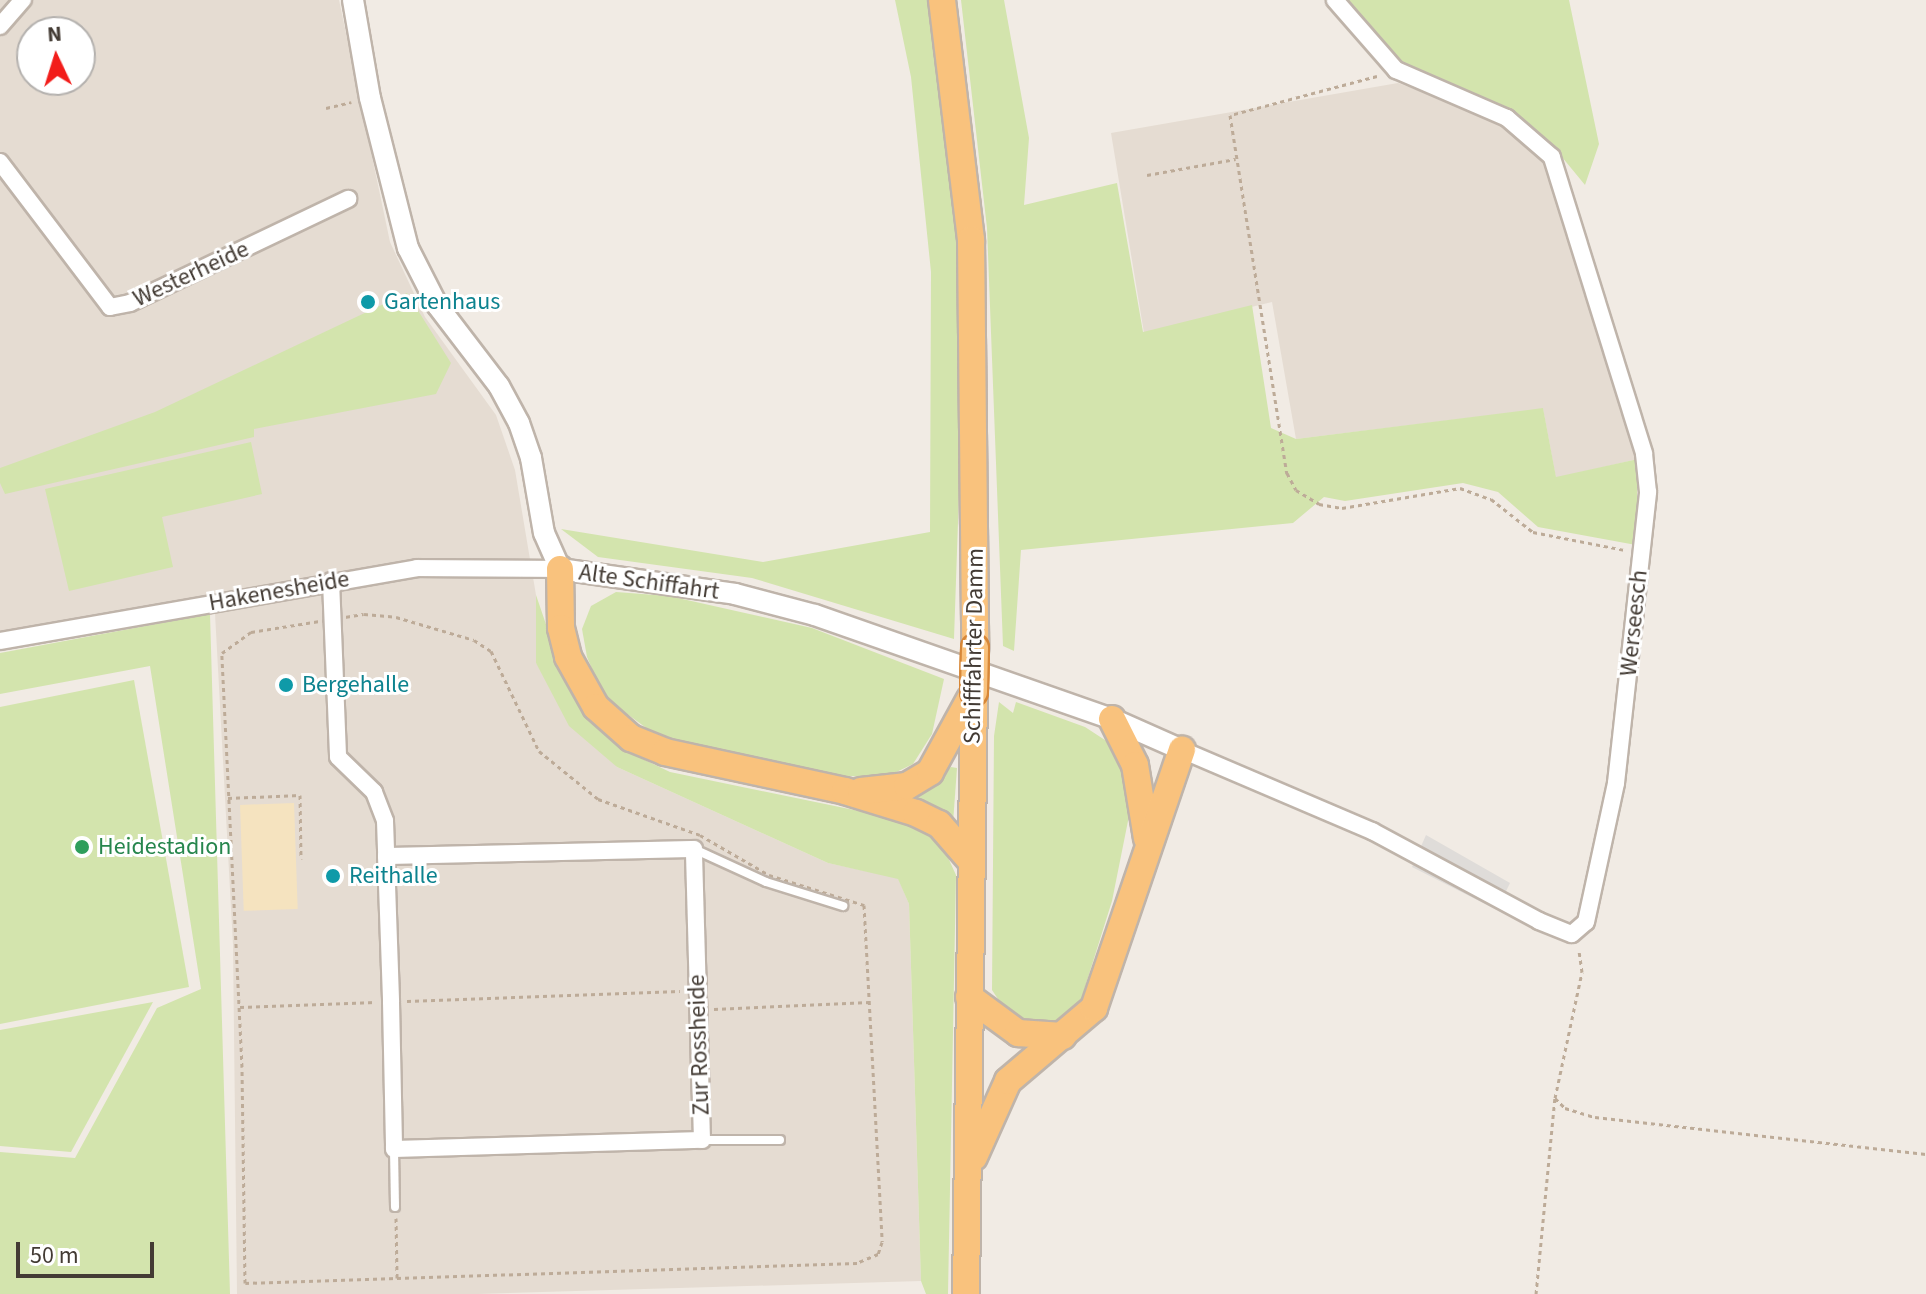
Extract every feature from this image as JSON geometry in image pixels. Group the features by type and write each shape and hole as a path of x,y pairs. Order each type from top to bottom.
{"highway":[{"name":"Schifffahrter Damm","path":"942,0 971,240 975,648 966,1294"},
{"path":"560,569 561,628 568,657 596,707 631,738 665,752 845,791 939,824 971,861"},
{"path":"845,791 907,786 930,772 974,692"},
{"path":"1112,719 1135,765 1148,842"},
{"path":"968,1172 1008,1081 1094,1008 1148,842 1182,750"},
{"path":"969,997 1018,1033 1063,1036"}],"street":[{"path":"0,26 23,0"},
{"name":"Alte Schiffahrt","path":"353,0 370,98 418,272 499,386 519,423 531,458 544,533 560,569 735,594 815,615 1112,719 1182,750"},
{"name":"Werseesch","path":"1335,0 1396,70 1507,118 1552,157 1644,453 1648,492 1616,783 1599,880 1586,922 1572,934"},
{"name":"Westerheide","path":"0,162 110,307 130,303 348,199"},
{"name":"Hakenesheide","path":"0,641 417,568 560,569"},
{"path":"331,581 338,757 381,806 386,856 394,1149"},
{"path":"1182,750 1372,831 1572,934"},
{"path":"386,856 694,849"},
{"name":"Zur Rossheide","path":"394,1149 702,1140 694,849"}],"lane":[{"path":"694,849 704,849 766,882 843,906"},
{"path":"702,1140 780,1140"},
{"path":"394,1149 395,1207"}],"path":[{"path":"1396,70 1230,115 1285,462 1296,490 1319,504 1342,508 1460,488 1491,499 1533,532 1642,553"},
{"path":"326,108 370,98"},
{"path":"1147,175 1236,159"},
{"path":"396,617 474,640 497,662 539,751 598,799 700,835 769,875 806,889 859,901 866,911 882,1242 870,1260 245,1283 240,1007 222,653 251,632 333,618 396,617"},
{"path":"228,798 300,795 301,859"},
{"path":"1536,1294 1555,1098 1582,972 1572,934"},
{"path":"240,1007 697,991"},
{"path":"698,1009 871,1002"},
{"path":"1555,1098 1565,1108 1595,1117 1926,1154"},
{"path":"395,1207 397,1278"}],"shaded area":[{"path":"0,0 339,0 390,242 425,317 496,415 515,470 536,595 536,663 617,767 828,863 898,878 909,904 921,1281 478,1294 237,1294 233,945 214,595 0,633"},
{"path":"1398,83 1503,121 1547,165 1638,459 1556,478 1543,409 1296,439 1272,302 1144,333 1111,133"},
{"path":"1426,835 1510,883 1497,910 1412,867"}],"green space":[{"path":"895,0 931,0 937,24 965,318 954,639 752,578 598,557 561,529 763,562 930,532 931,272 911,77"},
{"path":"961,0 1004,0 1029,138 1024,205 1117,183 1143,332 1252,305 1271,428 1296,439 1543,408 1556,477 1638,459 1636,545 1538,527 1498,492 1463,483 1345,501 1324,497 1293,523 1021,550 1014,651 1003,646 987,228"},
{"path":"1344,0 1569,0 1599,144 1585,185 1557,151 1399,64"},
{"path":"407,293 451,363 436,394 254,429 254,437 5,494 0,483 0,468 155,412"},
{"path":"251,442 262,494 162,517 173,567 69,591 45,489"},
{"path":"616,592 669,596 812,628 944,679 932,734 913,764 886,777 845,776 660,738 604,697 587,657 582,629 591,606"},
{"path":"536,595 567,686 624,750 670,772 922,824 940,840 956,875 948,1294 926,1294 921,1281 909,904 898,879 828,863 617,767 569,726 536,663"},
{"path":"210,614 230,1294 0,1294 0,1152 75,1158 157,1008 201,989 150,666 0,694 0,653"},
{"name":"Heidestadion","path":"134,680 189,987 0,1024 0,707"},
{"path":"999,702 1013,713 1016,702 1085,727 1108,742 1122,763 1129,816 1112,901 1080,1003 1054,1022 1029,1024 1008,1014 992,990 994,736"},
{"path":"951,767 957,768 953,823 909,798"},
{"path":"153,1002 71,1152 0,1146 0,1030"}],"sand":[{"path":"294,803 298,909 244,911 240,805"}],"place":[{"name":"Gartenhaus","path":"368,302"},
{"name":"Bergehalle","path":"286,685"},
{"name":"Heidestadion","path":"82,847"},
{"name":"Reithalle","path":"333,876"}]}
